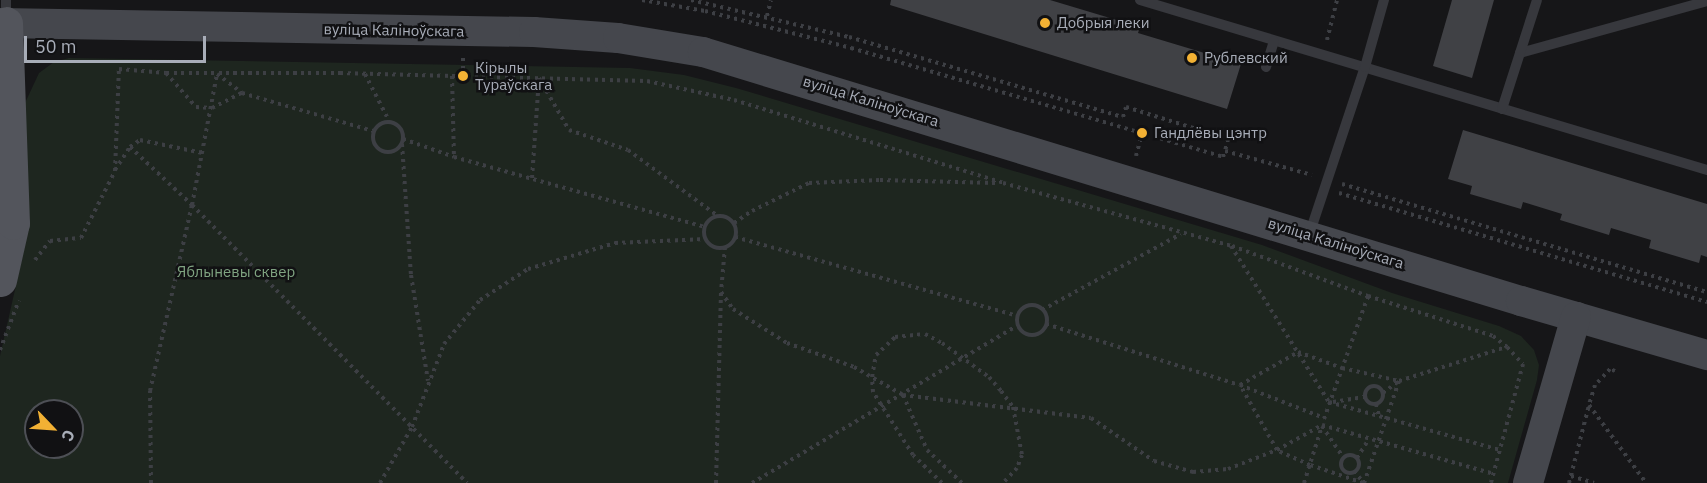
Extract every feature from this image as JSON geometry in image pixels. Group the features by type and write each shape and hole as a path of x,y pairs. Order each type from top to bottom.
{"main road":[{"path":"2,15 6,196 13,223 11,286"},
{"name":"вуліца Каліноўскага","path":"2,15 534,32 660,44 739,61 1707,355"},
{"path":"1528,483 1576,317"}],"lane":[{"path":"1140,0 1707,170"},
{"path":"1309,236 1365,67 1384,0"},
{"path":"1502,109 1537,0"},
{"path":"1520,53 1707,1"},
{"path":"1266,68 1274,41"}],"path":[{"path":"642,0 705,10 818,39 1120,127 1223,157 1228,139 1126,107 1120,127"},
{"path":"692,0 849,36 1123,117"},
{"path":"767,16 771,0"},
{"path":"1323,55 1337,0"},
{"path":"115,171 119,69 166,73 365,74 629,80 684,87 1003,183 1231,246 1368,296 1493,336 1523,364 1491,483"},
{"path":"166,73 196,107 212,108 242,93"},
{"path":"217,74 242,93 373,131"},
{"path":"151,483 150,391 203,153 217,74"},
{"path":"365,74 389,121 398,125 402,141 411,276 428,382"},
{"path":"452,76 454,157"},
{"path":"532,178 539,78"},
{"path":"539,78 569,130 628,150 718,216 727,217 734,223 735,237 725,247 721,292 716,483"},
{"path":"389,121 380,124 373,131 373,142 379,150 389,153 402,141"},
{"path":"33,262 50,241 81,238 115,171 130,147 140,140 203,153"},
{"path":"402,141 705,227"},
{"path":"130,147 192,205 467,483"},
{"path":"1225,151 1707,302"},
{"path":"734,223 752,211 809,183 880,180 1003,183"},
{"path":"1325,184 1707,292"},
{"path":"706,239 705,227 710,220 718,216"},
{"path":"1042,310 1181,234"},
{"path":"735,237 1017,316"},
{"path":"380,483 412,427 444,344 480,300 528,269 615,243 706,239 714,246 725,247"},
{"path":"1231,246 1329,402 1500,450"},
{"path":"0,350 11,286"},
{"path":"721,292 733,309 788,344 820,353 872,377 903,395 1090,418 1154,461 1193,472 1228,469 1277,450 1322,425 1494,474"},
{"path":"1304,483 1329,402 1368,296"},
{"path":"1026,306 1035,306 1042,310 1046,316 1046,324 1041,332 1032,335 1023,332 1018,325 1017,316 1026,306"},
{"path":"1046,324 1240,385 1324,418"},
{"path":"752,483 1018,325"},
{"path":"942,483 925,469 907,446 884,406 873,392 872,377 876,355 895,337 925,334 942,343 989,377 1013,408 1021,439 1022,455 1017,468 1002,483"},
{"path":"1383,393 1377,387 1371,387 1366,391 1366,398 1368,402 1376,404 1381,401 1383,393 1399,381 1507,347"},
{"path":"1240,385 1298,352 1342,368 1399,381"},
{"path":"1569,483 1595,385 1610,369 1615,371"},
{"path":"1364,483 1388,419 1399,381"},
{"path":"1240,385 1277,450 1310,465 1364,483"},
{"path":"903,395 927,450 962,483"},
{"path":"1329,402 1366,398"},
{"path":"1376,404 1379,416"},
{"path":"1589,405 1646,483"},
{"path":"1322,425 1343,457"},
{"path":"1357,458 1369,439"},
{"path":"1343,457 1352,455 1357,458 1359,464 1354,471"},
{"path":"1343,457 1341,463 1344,470 1354,471 1364,483"},
{"path":"1571,476 1594,483"}],"green space":[{"name":"Яблыневы сквер","path":"69,58 630,68 684,75 736,88 1262,245 1392,293 1499,326 1521,336 1534,350 1539,365 1537,380 1508,483 0,483 0,356 26,241 25,103 39,73 54,62"}],"building":[{"path":"891,0 1050,0 1140,27 1138,33 1241,64 1227,109 890,5"},
{"path":"1452,0 1494,0 1472,78 1433,66"},
{"path":"1463,130 1707,204 1707,257 1701,255 1699,263 1649,248 1651,240 1611,228 1609,235 1560,220 1562,214 1523,202 1521,209 1470,194 1472,186 1448,179"}],"place":[{"name":"Добрыя леки","path":"1045,23"},
{"name":"Рублевский","path":"1192,58"},
{"name":"Кірылы Тураўскага","path":"463,76"},
{"name":"Гандлёвы цэнтр","path":"1142,133"}]}
